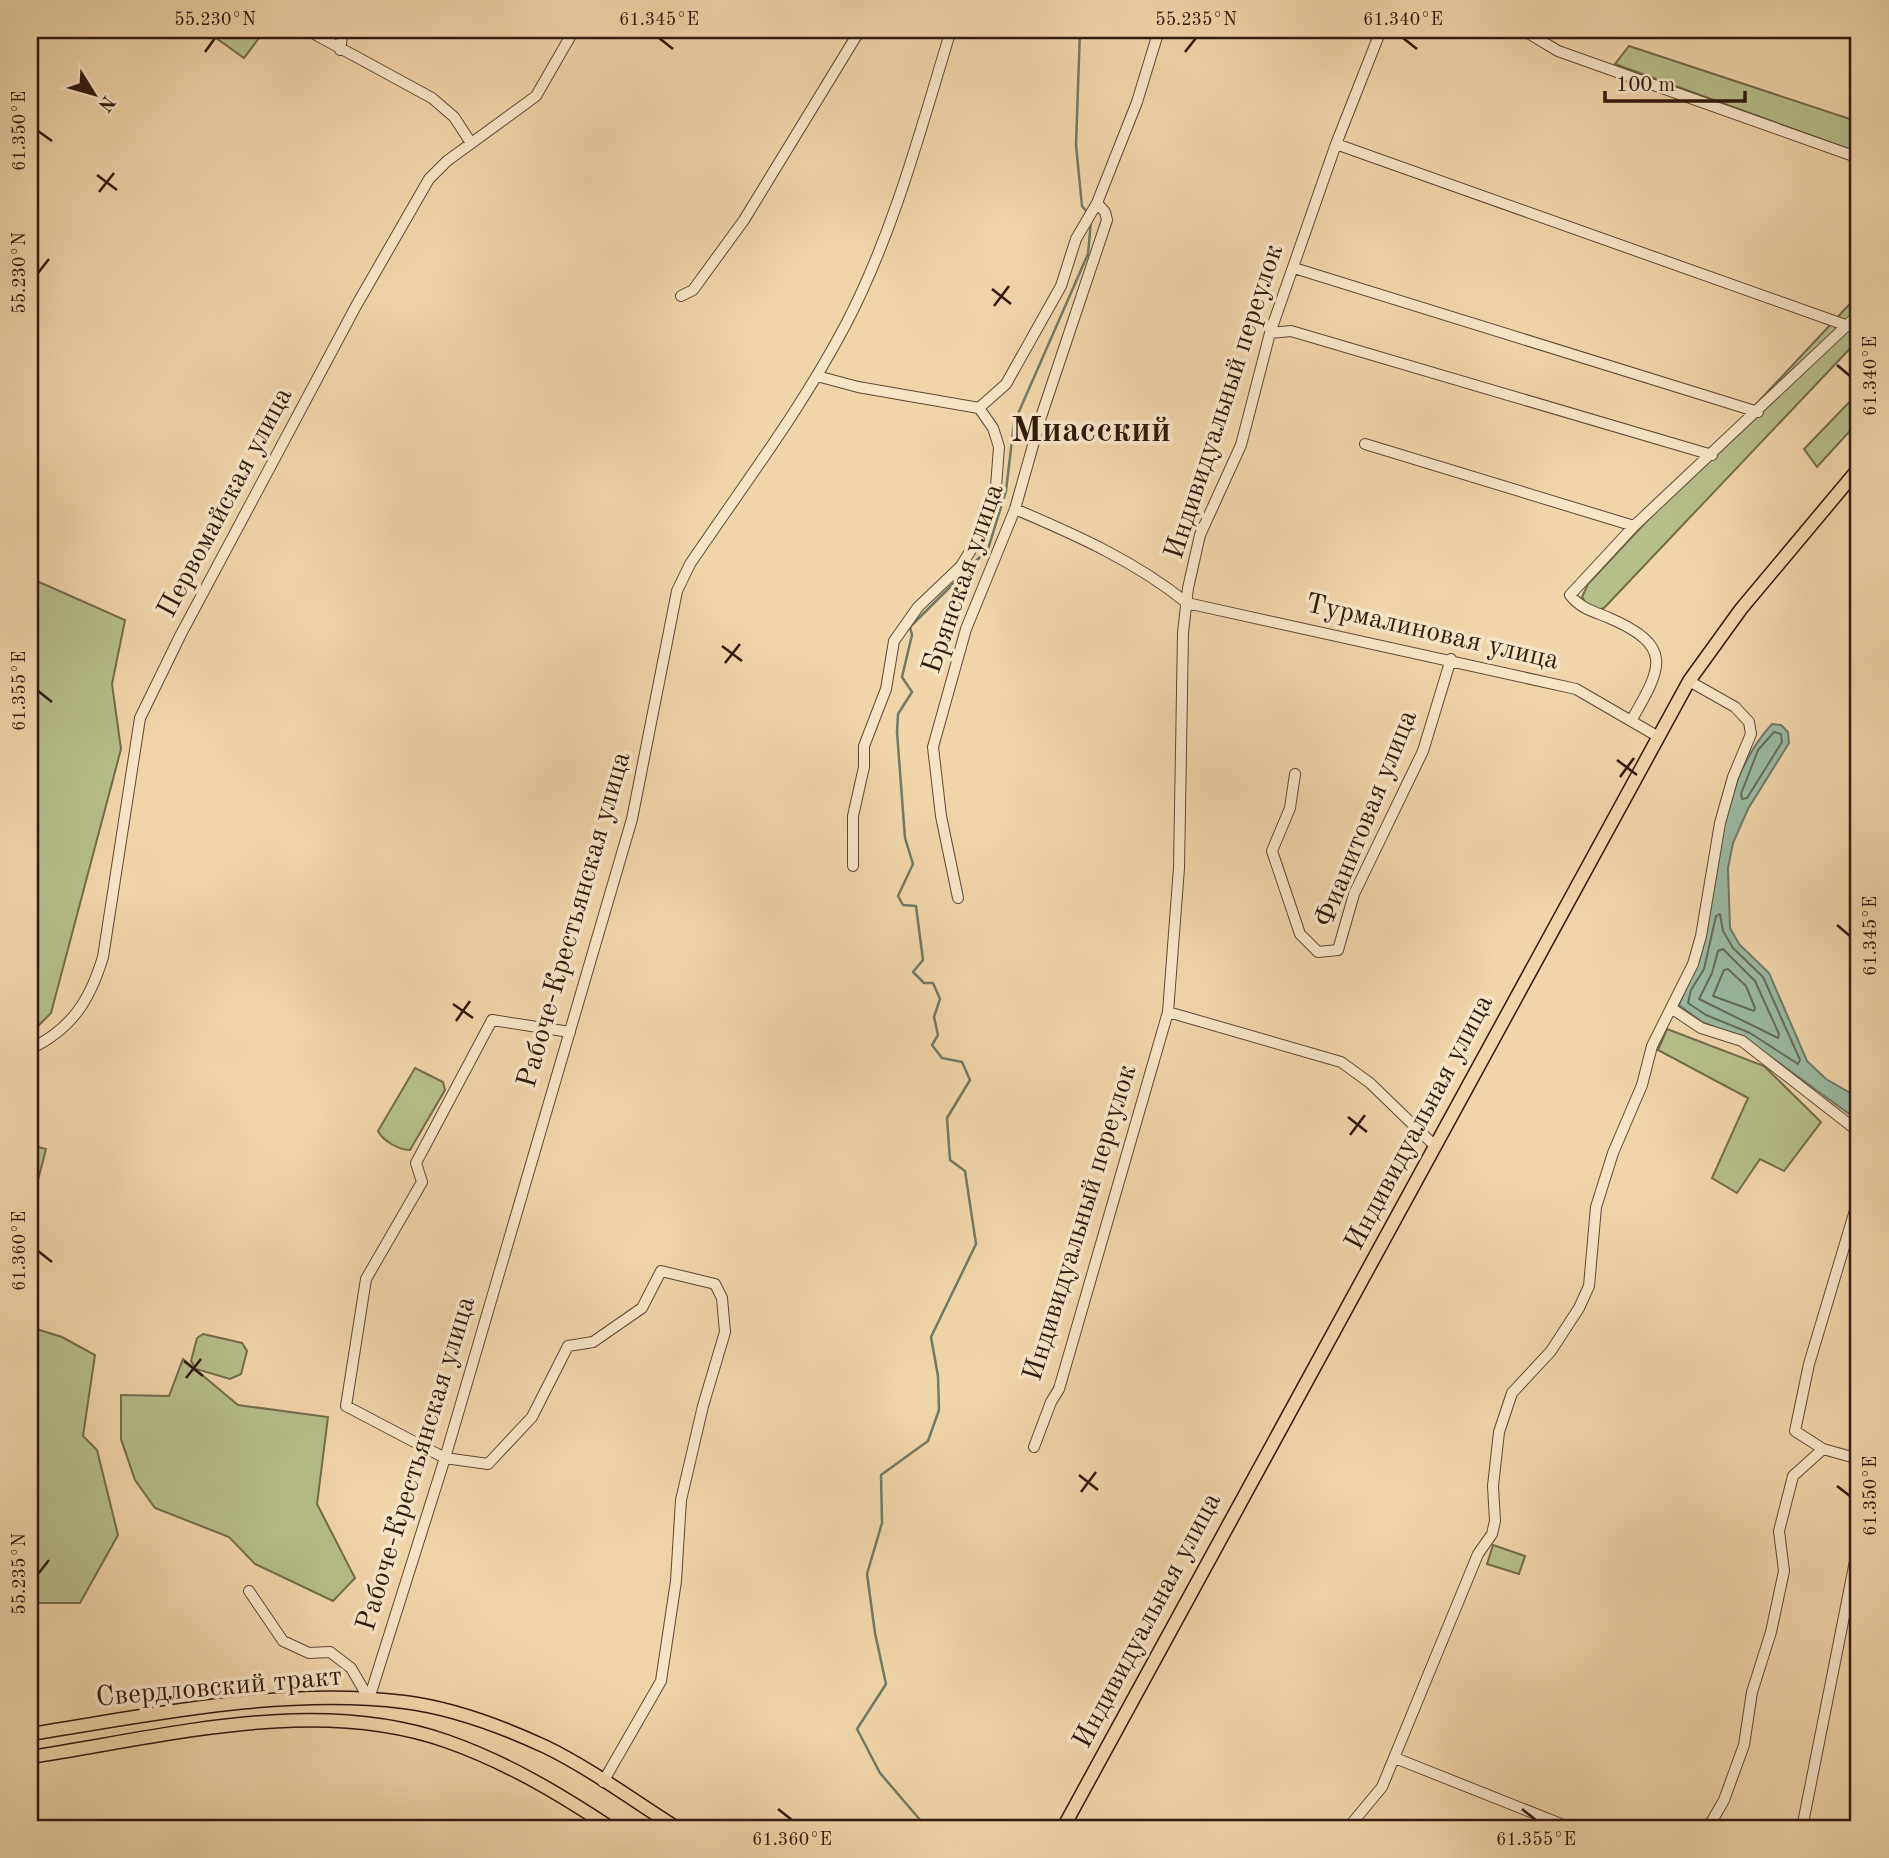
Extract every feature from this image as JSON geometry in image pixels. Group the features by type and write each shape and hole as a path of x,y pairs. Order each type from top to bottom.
{"main road":[{"name":"Индивидуальная улица","path":"1063,1828 1689,681 1741,610 1859,468"},
{"name":"Свердловский тракт","path":"30,1734 229,1706 303,1699 369,1699 420,1706 500,1728 547,1748 677,1828"},
{"name":"Свердловский тракт","path":"30,1757 288,1719 368,1723 443,1740 508,1766 611,1828"}],"street":[{"path":"307,30 432,98 454,117 471,143"},
{"path":"340,50 343,30"},
{"name":"Первомайская улица","path":"30,1049 68,1026 98,975 140,718 356,306 429,179 447,161 536,96 574,30"},
{"path":"681,296 693,290 744,220 848,44 860,30"},
{"name":"Рабоче-Крестьянская улица","path":"369,1699 445,1458 638,796 677,591 690,564 817,376 869,276 951,30"},
{"path":"817,376 858,387 979,408 1006,384 1061,286 1076,239 1097,203 1137,102 1159,30"},
{"name":"Индивидуальный переулок","path":"1034,1447 1051,1402 1059,1389 1168,1012 1179,868 1179,723 1183,633 1200,535 1241,445 1270,333 1336,144 1381,30"},
{"path":"1523,30 1559,51 1859,158"},
{"path":"1336,144 1848,326"},
{"name":"Брянская улица","path":"958,898 941,816 933,747 966,629 1015,509 1041,417 1107,219 1097,203"},
{"path":"1294,268 1758,412"},
{"path":"1631,721 1655,679 1658,662 1654,653 1650,645 1631,628 1577,605 1570,595 1634,526 1859,314"},
{"path":"1270,333 1291,331 1712,455"},
{"name":"Брянская улица","path":"853,866 853,816 864,767 864,746 868,729 883,699 894,641 918,607 961,566 971,550 996,487 999,447 993,428 979,408"},
{"path":"1365,444 1634,526"},
{"path":"1015,509 1087,540 1157,579 1187,603"},
{"name":"Турмалиновая улица","path":"1187,603 1451,659 1576,689 1657,736"},
{"name":"Фианитовая улица","path":"1295,774 1290,808 1272,851 1300,934 1318,952 1338,950 1354,894 1423,751 1451,659"},
{"path":"1348,1828 1377,1794 1395,1758 1421,1688 1478,1554 1492,1534 1499,1432 1512,1393 1552,1351 1579,1308 1589,1286 1596,1208 1613,1153 1642,1085 1652,1046 1693,964 1701,936 1720,823 1733,777 1751,734 1749,722 1735,708 1689,681"},
{"path":"1671,1008 1701,1028 1742,1041 1859,1132"},
{"path":"1168,1012 1341,1062 1370,1083 1435,1146"},
{"path":"570,1032 492,1020 416,1163 422,1182 366,1279 346,1406 445,1458 488,1464 532,1417 568,1346 593,1342 642,1308 661,1271 715,1284 722,1298 724,1332 681,1500 676,1581 661,1681 603,1782"},
{"path":"1859,1196 1809,1364 1795,1431 1823,1449 1859,1459"},
{"path":"1708,1828 1724,1800 1744,1745 1752,1692 1771,1632 1784,1572 1779,1531 1793,1476 1823,1449"},
{"path":"1802,1828 1859,1541"},
{"path":"249,1591 283,1641 309,1653 330,1653 351,1668 369,1699"},
{"path":"1395,1758 1571,1828"}],"green space":[{"path":"205,30 265,30 244,58"},
{"path":"1629,46 1859,122 1859,153 1615,64"},
{"path":"1859,294 1859,339 1604,608 1597,610 1588,606 1582,597 1588,584"},
{"path":"1859,392 1859,421 1817,467 1804,449"},
{"path":"30,578 125,620 112,684 121,749 51,1013 30,1034"},
{"path":"1667,1029 1764,1066 1821,1122 1784,1171 1760,1159 1737,1193 1712,1178 1748,1098 1658,1050"},
{"path":"415,1068 443,1082 445,1090 410,1150 392,1144 378,1131"},
{"path":"30,1145 46,1149 30,1211"},
{"path":"30,1327 62,1337 95,1355 83,1436 97,1450 118,1535 80,1603 30,1603"},
{"path":"203,1334 242,1343 247,1351 241,1374 230,1379 196,1369 191,1361 197,1338"},
{"path":"183,1359 238,1405 328,1417 317,1504 355,1578 333,1601 255,1564 229,1537 155,1508 135,1480 121,1439 121,1395 169,1396"},
{"path":"1493,1545 1525,1556 1519,1574 1487,1564"}],"water":[{"path":"1772,724 1781,725 1788,732 1789,743 1748,809 1733,843 1728,868 1730,928 1739,944 1769,973 1807,1061 1826,1079 1859,1098 1859,1121 1746,1039 1702,1022 1679,1005 1702,949 1731,798 1754,747"}],"waterway":[{"path":"1080,30 1076,145 1082,206 1087,212"},
{"path":"927,1828 880,1773 857,1729 886,1684 875,1633 867,1574 882,1523 881,1475 928,1441 939,1410 938,1376 931,1337 976,1244 965,1171 950,1160 947,1118 970,1080 962,1062 942,1058 932,1045 938,1035 934,1017 940,999 933,983 924,983 913,972 923,960 916,906 903,905 898,896 913,864 905,838 898,714 912,692 902,677 912,635 910,627 988,549 1006,491 1014,423 1088,254 1091,221"}],"district":[{"name":"Миасский","path":"1091,431"}]}
